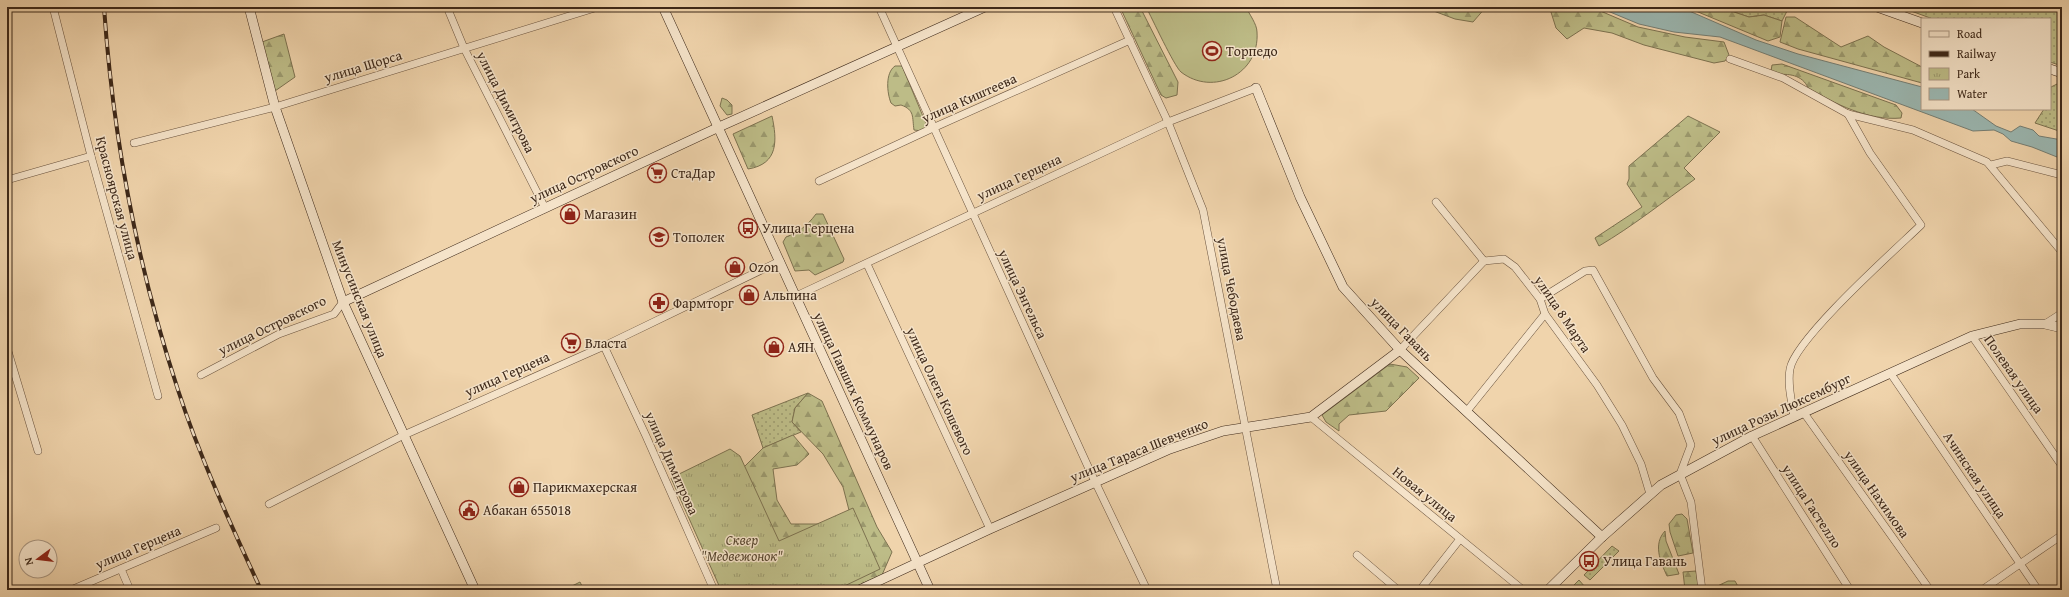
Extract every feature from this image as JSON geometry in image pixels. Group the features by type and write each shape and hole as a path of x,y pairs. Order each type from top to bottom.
{"street":[{"name":"Красноярская улица","path":"53,7 91,156 158,396"},
{"name":"Минусинская улица","path":"249,7 275,107 343,302 475,590"},
{"name":"улица Димитрова","path":"446,7 464,48 545,208"},
{"name":"улица Щорса","path":"134,143 275,107 598,7"},
{"name":"улица Павших Коммунаров","path":"663,7 930,590"},
{"name":"улица Энгельса","path":"879,7 935,127 972,213 1147,590"},
{"name":"улица Островского","path":"201,375 279,334 334,314 343,302 718,127 986,7"},
{"name":"улица Чебодаева","path":"1114,7 1168,122 1203,210 1277,590"},
{"path":"1877,7 1921,23"},
{"name":"улица Киштеева","path":"819,181 935,127 1130,40"},
{"path":"1730,59 1783,78 1848,114 1913,130 1991,165 1997,175 2062,252"},
{"path":"2051,69 2062,73"},
{"name":"улица Герцена","path":"796,296 1168,122 1256,88"},
{"name":"улица Гавань","path":"1256,88 1300,197 1343,287 1400,350 1602,537"},
{"path":"1794,417 1789,387 1790,368 1798,351 1826,318 1921,225 1870,153 1848,114"},
{"path":"7,180 91,156"},
{"path":"1991,165 2007,161 2062,175"},
{"path":"1436,202 1484,261"},
{"name":"улица 8 Марта","path":"1484,261 1504,259 1516,267 1540,299 1545,314 1596,385 1622,425 1641,464 1650,494"},
{"name":"улица Тараса Шевченко","path":"860,590 990,529 1170,449 1223,431 1246,426 1312,417 1400,350 1484,261"},
{"name":"улица Герцена","path":"269,504 404,434 604,346 780,262"},
{"name":"улица Олега Кошевого","path":"867,264 990,529"},
{"path":"1540,299 1585,270 1593,270 1653,378 1679,413 1691,445 1680,474 1691,502 1702,590"},
{"path":"2044,324 2062,313"},
{"path":"1467,411 1545,314"},
{"name":"улица Розы Люксембург","path":"1548,590 1602,537 1650,494 1680,474 1752,436 1972,336 2020,324 2044,324 2062,328"},
{"name":"Полевая улица","path":"1972,336 2062,466"},
{"name":"улица Димитрова","path":"604,346 646,436 714,590"},
{"path":"7,348 38,451"},
{"name":"Ачинская улица","path":"1891,374 2038,590"},
{"name":"улица Нахимова","path":"1804,413 1930,590"},
{"name":"Новая улица","path":"1312,417 1523,590"},
{"name":"улица Гастелло","path":"1752,436 1850,590"},
{"name":"улица Герцена","path":"71,590 121,570 216,528"},
{"path":"1982,590 2062,535"},
{"path":"1420,590 1460,539"},
{"path":"1357,555 1398,590"},
{"path":"121,570 130,590"}],"green space":[{"path":"1120,7 1140,7 1178,82 1177,95 1166,98 1161,95"},
{"name":"Торпедо","path":"1146,7 1246,7 1257,29 1256,47 1251,59 1243,70 1232,77 1220,81 1207,82 1194,79 1181,72 1178,68 1168,52"},
{"path":"1423,7 1486,7 1473,22 1455,19"},
{"path":"1547,7 1591,7 1638,27 1685,37 1724,42 1729,55 1725,61 1714,63 1644,45 1612,33 1584,28 1567,39 1556,28 1550,9"},
{"path":"1686,7 1719,7 1749,17 1764,15 1782,21 1780,37 1768,41"},
{"path":"1719,7 1789,7 1782,21 1764,15 1749,17"},
{"path":"1900,7 2062,7 2062,66 2051,62 2051,18 1930,18"},
{"path":"1786,17 1795,17 1841,47 1868,36 1884,47 1921,66 1921,83 1798,49 1780,42"},
{"path":"284,34 295,77 275,91 262,42"},
{"path":"1782,64 1896,105 1902,113 1901,118 1877,117 1865,114 1829,100 1808,88 1803,80 1799,78 1785,74 1775,75 1771,71 1772,65"},
{"path":"895,66 902,66 927,126 925,130 914,130 912,114 909,109 901,105 895,106 891,103 888,89 888,78"},
{"path":"2059,83 2062,84 2062,132 2035,123 2043,110 2051,110 2051,87"},
{"path":"722,98 727,100 732,105 732,114 727,115 720,106"},
{"path":"772,116 775,134 774,150 766,162 748,169 733,134"},
{"path":"1688,116 1720,132 1684,168 1695,179 1636,222 1599,246 1595,238 1642,207 1627,184 1629,179 1629,166"},
{"path":"816,214 823,214 844,259 843,262 815,275 809,270 795,271 783,242 786,237 799,231"},
{"path":"1390,364 1407,367 1419,378 1386,411 1349,415 1339,424 1339,431 1326,422 1322,415"},
{"path":"808,393 795,408 792,422 801,432 763,448 752,415"},
{"path":"808,393 822,401 877,527 892,552 882,575 848,590 798,590 741,470 763,448 793,435 809,454 797,465 773,469 777,500 791,524 822,524 850,514 843,487 823,454 792,422 795,408"},
{"name":"Сквер \"Медвежонок\"","path":"730,449 740,456 779,541 853,508 880,569 836,590 721,590 671,478"},
{"path":"1682,514 1687,519 1693,553 1678,556 1670,532 1669,524 1676,515"},
{"path":"1665,531 1666,541 1679,574 1667,576 1660,559 1659,541"},
{"path":"1612,546 1619,551 1590,580 1584,575"},
{"path":"1696,571 1699,590 1685,590 1683,572"},
{"path":"1579,580 1585,587 1582,590 1569,590"},
{"path":"1728,581 1735,581 1740,590 1709,590"},
{"path":"580,582 584,590 564,590"}],"water":[{"path":"1598,7 1680,7 1756,40 1798,54 1921,87 1921,110 1973,110 1996,126 2011,132 2020,126 2033,130 2039,136 2062,140 2062,159 2032,147 2011,141 2003,134 1994,130 1973,131 1720,37 1674,32 1639,24"}],"railway":[{"path":"104,7 108,56 121,153 129,201 150,296 163,343 196,441 227,516 261,590"}],"place":[{"name":"Торпедо","path":"1212,51"},
{"name":"СтаДар","path":"657,173"},
{"name":"Магазин","path":"570,214"},
{"name":"Улица Герцена","path":"748,228"},
{"name":"Тополек","path":"659,237"},
{"name":"Ozon","path":"735,267"},
{"name":"Альпина","path":"749,295"},
{"name":"Фармторг","path":"659,303"},
{"name":"Власта","path":"571,343"},
{"name":"АЯН","path":"774,347"},
{"name":"Парикмахерская","path":"519,487"},
{"name":"Абакан 655018","path":"469,510"},
{"name":"Улица Гавань","path":"1589,561"}]}
